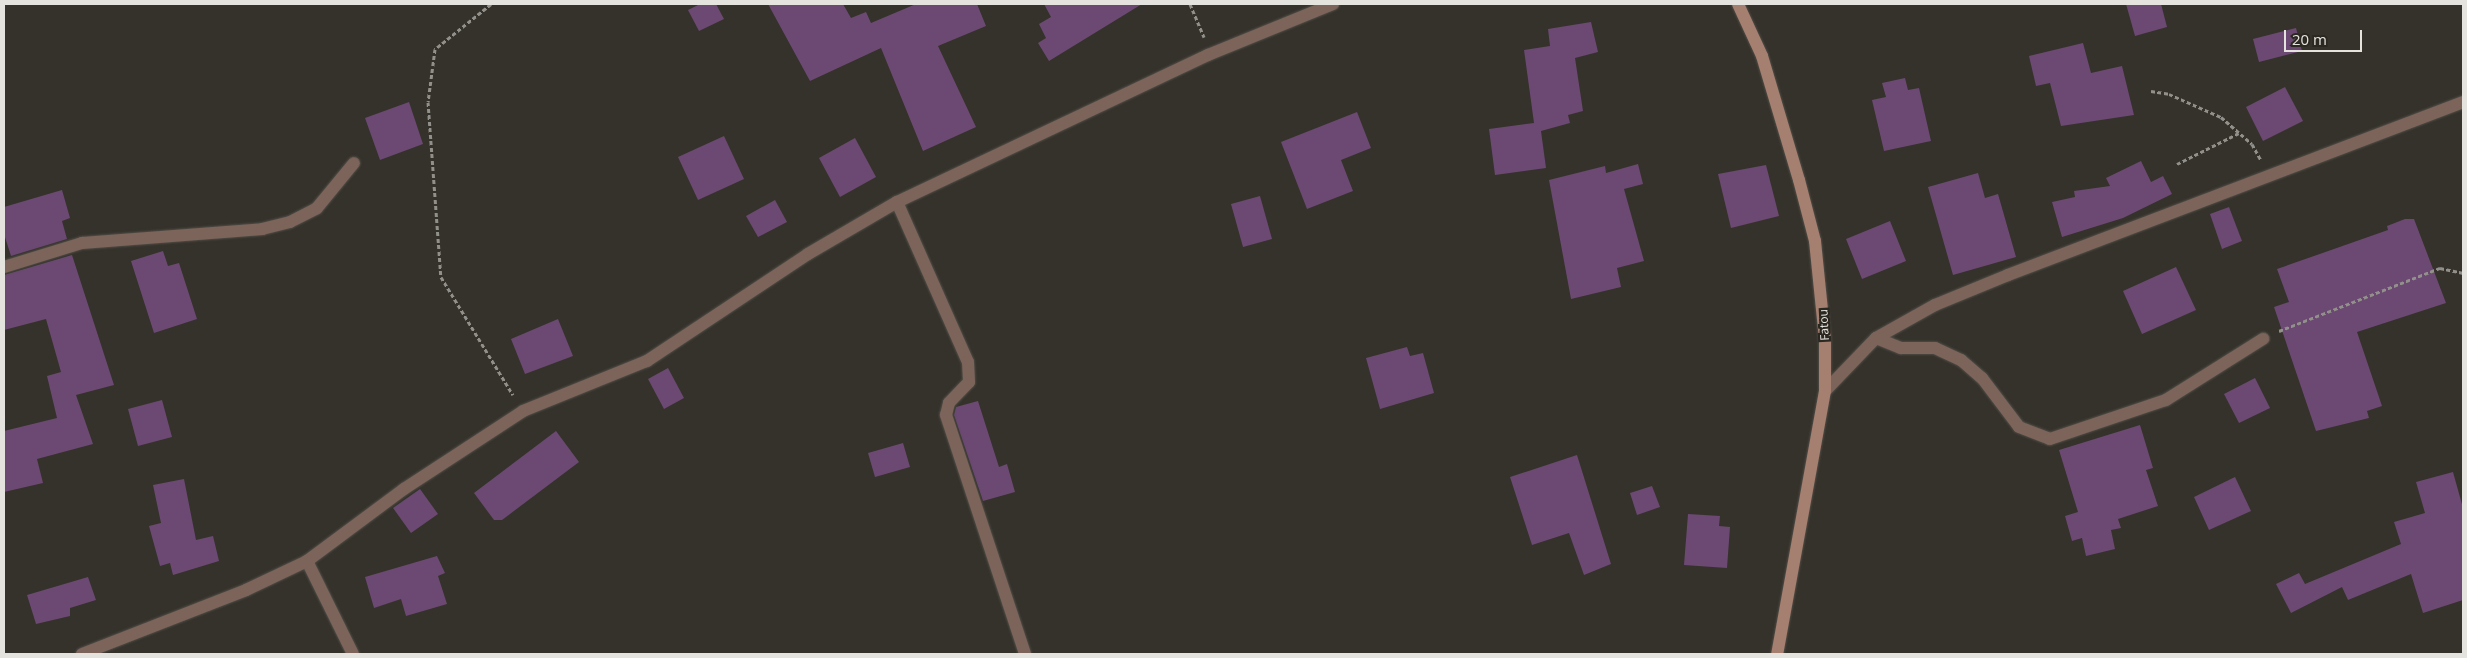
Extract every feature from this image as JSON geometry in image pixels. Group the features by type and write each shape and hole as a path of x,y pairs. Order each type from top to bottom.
{"street":[{"path":"82,654 246,590 307,561 404,489 523,412 647,361 808,254 897,202 1208,55 1333,4"},
{"name":"Fatou","path":"1738,4 1781,111 1815,241 1825,330 1825,391 1777,654"},
{"path":"1825,391 1876,338 1935,305 2463,102"},
{"path":"4,267 82,243 262,229 290,222 317,208 354,162"},
{"path":"897,202 968,362 969,382 949,403 946,415 1025,654"},
{"path":"1876,338 1901,348 1935,348 1962,360 2018,427 2050,439 2166,400 2263,339"},
{"path":"307,561 353,654"}],"path":[{"path":"491,4 435,49 428,102 441,277 523,412"},
{"path":"1190,4 1208,55"},
{"path":"2150,92 2169,94 2221,117 2259,154 2268,176"},
{"path":"2177,164 2239,133"},
{"path":"2263,339 2321,311 2440,268 2463,273"}],"building":[{"path":"700,4 716,4 724,19 699,31 688,10"},
{"path":"768,4 843,4 851,18 866,12 871,23 916,4 977,4 986,26 938,46 976,127 923,151 881,48 810,81"},
{"path":"1044,4 1142,4 1049,61 1038,43 1046,38 1039,24 1051,17"},
{"path":"2126,4 2161,4 2167,27 2135,36"},
{"path":"1591,22 1598,52 1575,58 1583,111 1568,115 1570,123 1541,131 1546,168 1495,175 1489,129 1534,123 1524,50 1550,46 1548,29"},
{"path":"2296,28 2302,51 2259,62 2253,39"},
{"path":"2083,43 2091,73 2122,66 2134,115 2061,126 2050,83 2036,86 2029,56"},
{"path":"1905,78 1908,90 1919,88 1931,141 1884,151 1872,100 1886,97 1882,83"},
{"path":"2285,87 2303,121 2263,141 2246,107"},
{"path":"409,102 423,144 380,160 365,118"},
{"path":"1357,112 1371,148 1341,160 1353,191 1307,209 1281,142"},
{"path":"724,136 744,179 698,200 678,157"},
{"path":"855,138 876,177 840,197 819,158"},
{"path":"2141,161 2151,182 2163,176 2172,194 2123,218 2062,237 2052,202 2075,197 2074,191 2110,186 2106,178"},
{"path":"1638,164 1643,184 1624,189 1644,261 1617,268 1621,287 1571,299 1549,180 1605,166 1606,173"},
{"path":"1766,165 1779,216 1731,228 1718,174"},
{"path":"1978,173 1985,198 1998,194 2016,257 1953,275 1928,187"},
{"path":"62,190 70,218 62,221 67,239 11,256 4,234 4,207"},
{"path":"1260,196 1272,239 1243,247 1231,204"},
{"path":"775,200 787,222 758,237 746,216"},
{"path":"2229,207 2242,241 2222,249 2210,214"},
{"path":"2405,219 2414,219 2446,303 2357,332 2382,406 2367,411 2369,418 2316,431 2274,307 2289,302 2277,269 2388,230 2387,226"},
{"path":"1890,221 1906,261 1862,279 1846,239"},
{"path":"163,251 168,266 179,263 197,319 154,333 131,261"},
{"path":"72,255 114,385 76,395 93,444 37,459 43,483 4,492 4,431 57,418 47,376 61,372 46,319 4,330 4,275"},
{"path":"2176,267 2196,310 2142,334 2123,291"},
{"path":"558,319 573,356 525,374 511,339"},
{"path":"1407,347 1410,356 1423,353 1434,393 1380,409 1366,358"},
{"path":"668,368 684,398 664,409 648,379"},
{"path":"2255,378 2270,408 2239,423 2224,394"},
{"path":"162,400 172,437 138,446 128,409"},
{"path":"978,401 999,467 1007,464 1015,492 983,501 954,415 956,407"},
{"path":"2140,425 2153,468 2146,470 2158,506 2118,519 2121,528 2111,530 2115,549 2086,556 2082,538 2072,541 2065,516 2078,512 2059,450"},
{"path":"556,431 579,462 502,520 494,520 474,493"},
{"path":"903,443 910,467 875,477 868,453"},
{"path":"1577,455 1611,564 1584,575 1569,533 1532,545 1510,477"},
{"path":"2453,472 2463,508 2463,600 2423,613 2411,574 2348,600 2342,587 2291,613 2276,584 2299,573 2305,584 2401,544 2394,522 2425,513 2416,482"},
{"path":"2235,477 2251,511 2209,530 2194,497"},
{"path":"184,479 196,540 213,536 219,561 173,575 170,563 160,566 149,526 161,523 153,485"},
{"path":"1652,486 1660,507 1637,515 1630,493"},
{"path":"420,489 438,514 411,533 393,508"},
{"path":"1688,514 1720,516 1719,526 1730,527 1727,568 1684,565"},
{"path":"437,556 445,573 438,576 447,604 406,616 401,599 374,608 365,577"},
{"path":"88,577 96,600 70,608 70,616 36,624 27,595"}]}
